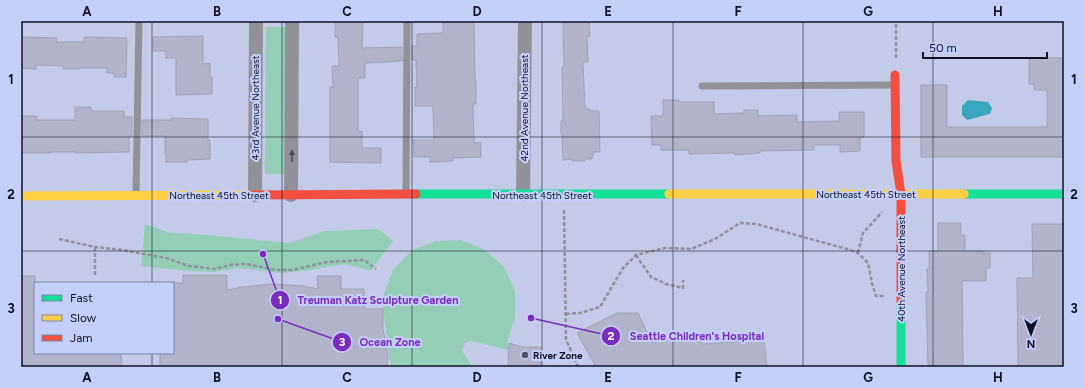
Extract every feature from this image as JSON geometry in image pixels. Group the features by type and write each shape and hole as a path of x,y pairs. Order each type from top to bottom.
{"street":[{"name":"43rd Avenue Northeast","path":"255,195 256,21"},
{"path":"292,21 292,195"},
{"name":"42nd Avenue Northeast","path":"523,194 525,21"},
{"name":"40th Avenue Northeast","path":"896,75 896,161 901,194 901,367"},
{"name":"Northeast 45th Street","path":"21,196 1064,194"}],"lane":[{"path":"136,196 139,21"},
{"path":"406,195 407,21"},
{"path":"702,86 896,85"}],"path":[{"path":"896,21 896,75"},
{"path":"564,194 566,339 578,367"},
{"path":"858,253 863,233 883,210"},
{"path":"566,314 580,313 600,307 623,268 636,255 664,248 692,249 714,239 740,223 756,224 858,253 868,263 876,296 901,296"},
{"path":"59,239 95,247 166,258 189,266 215,269 230,265 246,264 276,270 292,270 327,262 364,260 376,269"},
{"path":"95,247 95,275"},
{"path":"636,255 651,277 666,284 682,288 684,280"}],"green space":[{"path":"266,27 285,27 284,174 265,174"},
{"path":"145,224 170,233 289,243 325,231 378,229 393,241 370,271 344,264 304,271 281,273 238,268 213,272 190,271 141,266"},
{"path":"461,240 485,250 504,267 515,291 515,317 507,342 509,350 471,341 466,342 462,350 473,367 391,367 383,309 384,294 393,270 411,251 435,241"}],"water":[{"path":"968,100 988,102 992,108 990,114 967,120 962,115 962,106"}],"building":[{"path":"335,21 363,21 362,48 402,47 402,61 365,63 365,78 358,78 358,131 362,131 362,148 381,148 381,163 330,162 330,87 333,87 332,66 339,66 338,37 335,37"},
{"path":"443,21 474,21 476,104 473,104 474,143 481,142 481,157 453,158 453,161 430,162 430,157 414,157 413,140 434,140 433,106 415,106 415,87 417,87 416,60 412,60 412,46 417,46 417,34 443,33"},
{"path":"589,21 590,36 587,36 588,62 583,62 585,109 590,109 590,111 599,111 600,152 593,152 592,159 585,159 585,161 572,161 572,159 563,160 561,135 561,121 563,121 562,67 564,67 563,22"},
{"path":"203,36 203,64 210,63 212,94 176,95 176,58 166,58 166,51 153,51 153,37"},
{"path":"21,37 57,38 56,42 84,42 84,37 127,38 126,77 114,77 114,73 107,73 107,68 63,69 63,66 36,65 36,69 21,68"},
{"path":"1029,58 1064,58 1064,157 921,157 921,85 947,85 947,127 1047,127 1047,90 1034,90 1034,84 1029,84"},
{"path":"663,100 679,100 679,102 714,102 714,114 744,113 744,110 758,110 758,116 797,115 797,122 839,121 839,112 864,112 864,137 860,137 860,151 840,152 840,145 814,145 814,150 760,151 760,153 735,155 735,153 689,154 689,150 661,150 661,145 652,145 651,116 663,116"},
{"path":"75,107 91,107 91,111 124,111 124,117 132,117 132,136 129,136 129,152 21,153 21,116 37,116 37,120 75,120"},
{"path":"171,118 208,119 210,159 187,160 187,162 166,162 165,136 142,136 142,120 171,120"},
{"path":"938,223 961,223 961,235 965,235 965,251 983,251 983,253 990,253 990,268 986,268 986,281 962,281 963,367 928,367 926,292 928,292 927,269 929,269 929,251 938,251"},
{"path":"1032,224 1064,224 1064,367 1018,367 1017,278 1033,278"},
{"path":"183,275 227,275 227,290 272,284 303,286 318,289 317,276 341,276 341,289 364,289 364,309 383,309 383,330 388,355 387,367 160,367 160,354 174,354 174,283 183,283"},
{"path":"21,276 35,276 34,354 121,354 122,367 21,367"},
{"path":"617,313 638,313 649,336 673,339 700,338 702,344 764,340 767,367 596,367 577,333"},
{"name":"River Zone","path":"509,343 522,347 541,347 541,367 508,367"}],"traffic: fast":[{"path":"416,194 669,194"},
{"path":"964,194 1064,194"},
{"path":"901,303 901,367"}],"traffic: slow":[{"path":"669,194 964,194"},
{"path":"21,196 250,195"}],"traffic: jam":[{"path":"895,75 896,161 901,194 901,303"},
{"path":"250,195 416,194"}],"place":[{"name":"Treuman Katz Sculpture Garden","path":"263,254"},
{"name":"Seattle Children's Hospital","path":"531,318"},
{"name":"Ocean Zone","path":"278,319"},
{"name":"River Zone","path":"525,355"}]}
